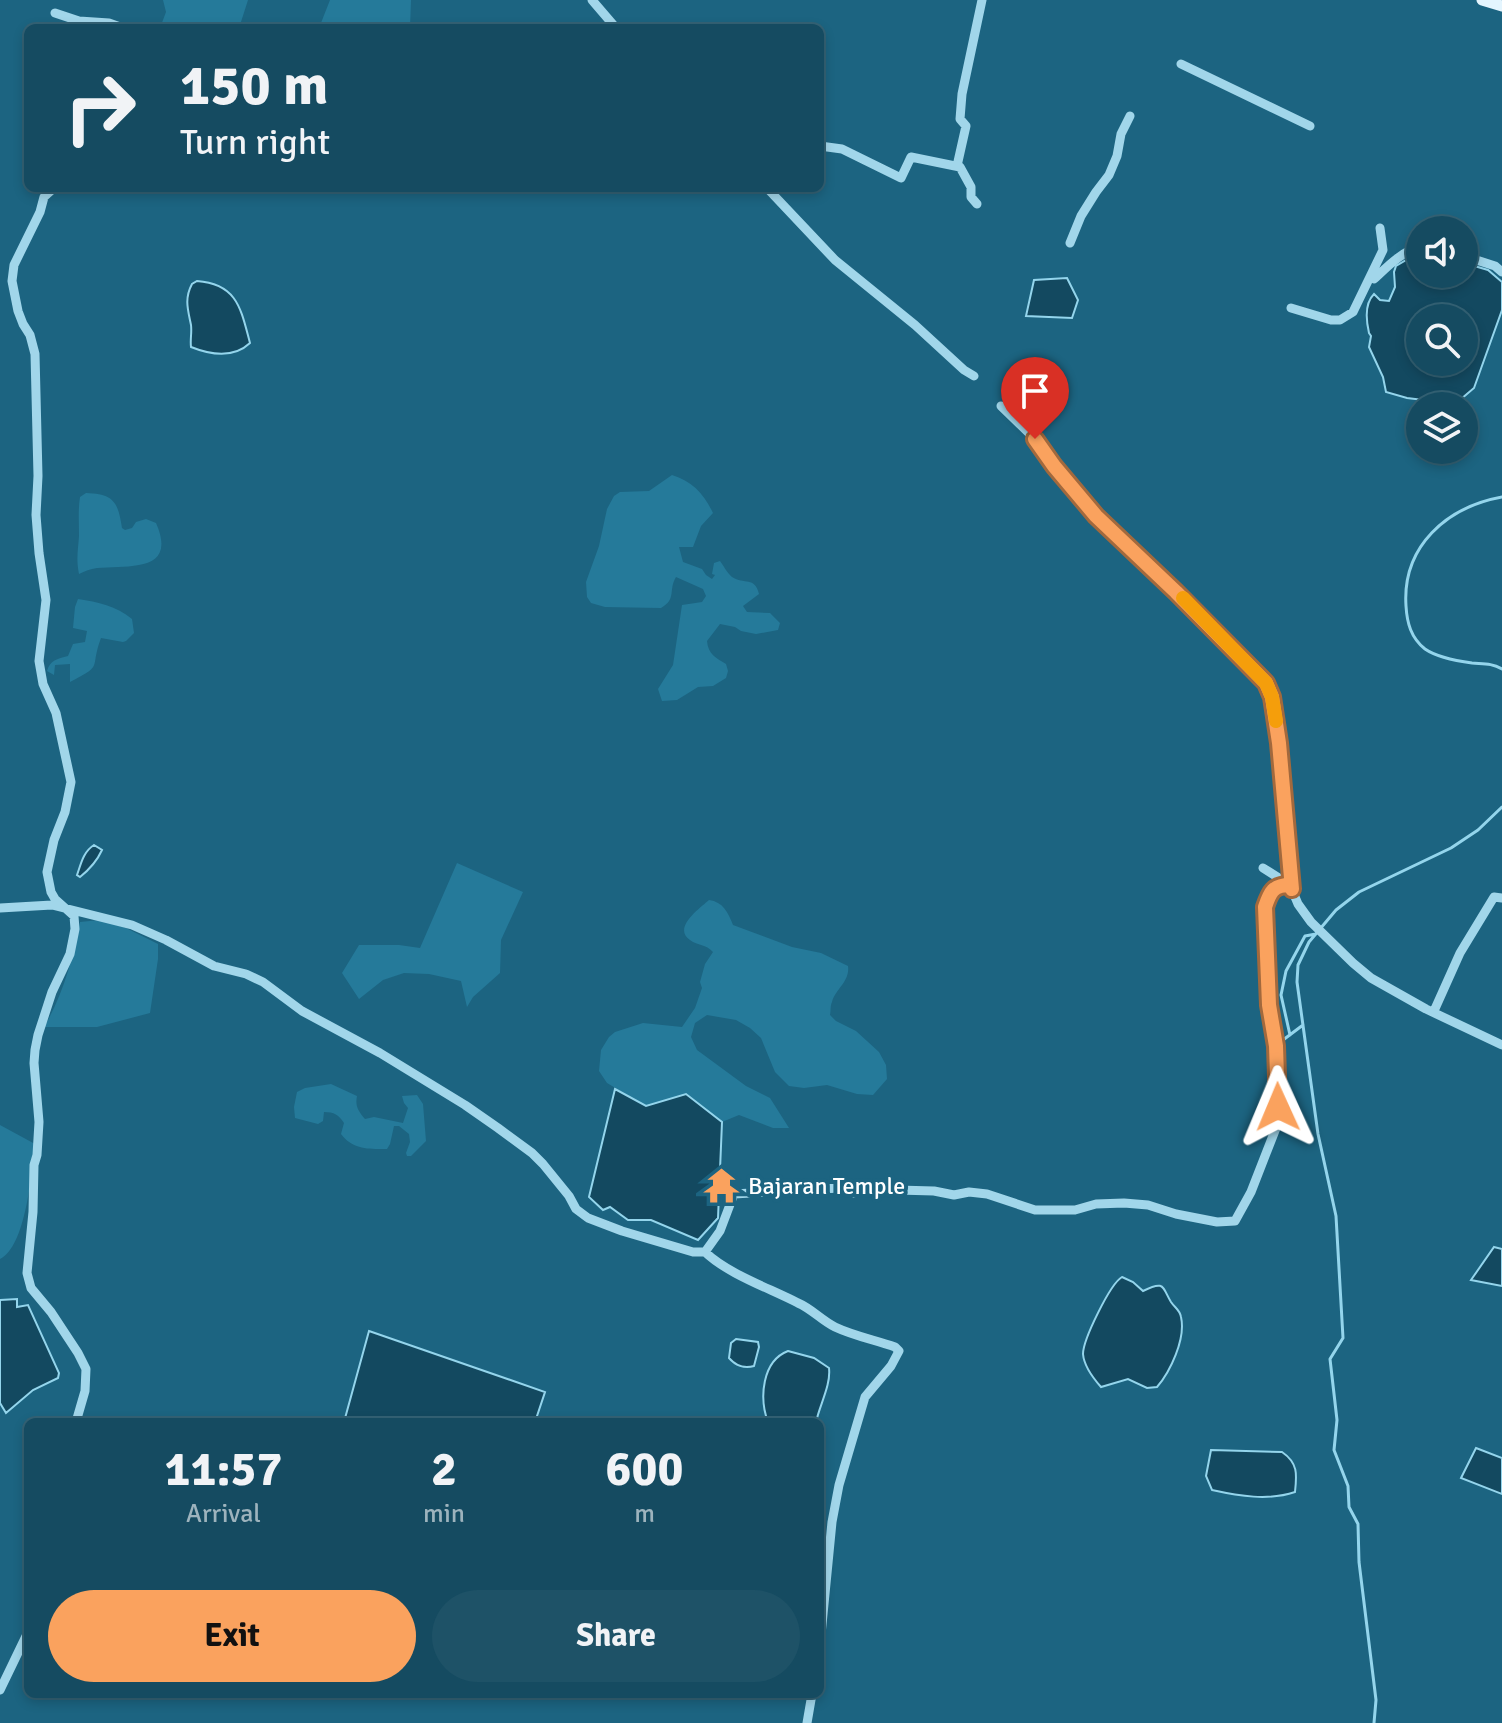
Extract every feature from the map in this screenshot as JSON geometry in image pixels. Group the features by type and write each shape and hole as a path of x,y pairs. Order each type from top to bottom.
{"main road":[{"path":"1482,0 1502,6"}],"street":[{"path":"592,0 613,24"},
{"path":"957,166 966,126 960,119 962,94 982,0"},
{"path":"55,13 79,21 112,24"},
{"path":"1181,64 1310,126"},
{"path":"1070,243 1081,216 1109,175 1121,134 1130,116"},
{"path":"824,147 842,149 901,178 911,157 960,167 971,187 971,197 977,204"},
{"path":"50,192 44,197 14,265 12,281 18,311 35,354 36,515 46,600 39,661 41,676 56,713 71,782 47,872 51,892 74,916 75,922 73,943 52,992 35,1050 39,1122 27,1273 31,1288 51,1312 86,1369 85,1391 77,1418"},
{"path":"771,192 835,260 974,376"},
{"path":"1291,308 1340,320 1353,312 1383,250 1380,228"},
{"path":"1368,284 1406,253"},
{"path":"1478,261 1502,272"},
{"path":"1001,406 1035,439 1096,516 1266,683 1272,697 1277,730 1291,887 1311,922 1371,978 1502,1045"},
{"path":"1263,868 1291,887"},
{"path":"705,1252 720,1231 734,1194 839,1188 854,1193 860,1189 934,1191 954,1195 969,1192 987,1194 1035,1210 1075,1210 1096,1204 1124,1203 1148,1205 1217,1222 1235,1221 1251,1192 1276,1128 1278,1078 1269,1005 1265,907 1270,893 1280,885 1291,887"},
{"path":"1434,1011 1467,941 1494,897 1502,898"},
{"path":"0,908 52,905 132,925 214,966 263,982 302,1011 380,1053 498,1128 532,1153 569,1196 576,1209 588,1218 693,1252 705,1252 716,1262 797,1302 823,1320 895,1347 899,1351 891,1366 865,1397 839,1485 824,1604"},
{"path":"0,1690 24,1640"},
{"path":"807,1723 811,1698"}],"shaded area":[{"path":"163,0 248,0 240,24 162,24 166,12"},
{"path":"330,0 411,0 410,24 321,24"},
{"path":"1406,260 1406,288 1478,288 1478,267 1488,270 1502,282 1502,310 1474,388 1469,392 1406,392 1406,398 1386,392 1383,377 1369,347 1371,336 1367,307 1374,294 1380,300 1389,301 1395,287 1396,266"},
{"path":"1067,278 1078,300 1072,318 1026,316 1034,280"},
{"path":"197,281 221,287 236,301 250,343 236,352 222,354 191,347 187,300 192,284"},
{"path":"672,475 697,489 713,513 701,526 693,547 679,547 683,562 702,569 712,579 715,575 712,574 714,563 720,561 732,577 752,583 757,588 759,594 743,606 747,612 770,613 780,623 778,630 756,634 720,624 707,641 711,652 726,664 726,678 713,686 698,687 677,700 662,701 658,689 673,665 682,605 702,602 706,596 703,589 676,577 671,598 661,608 605,607 591,603 587,597 586,582 599,546 607,509 614,496 620,492 649,491"},
{"path":"86,493 103,495 113,501 125,530 146,519 156,523 161,539 160,551 155,558 135,566 97,568 79,574 79,502"},
{"path":"78,599 120,611 132,619 134,633 123,642 101,638 92,669 70,682 70,664 55,665 54,675 47,671 52,662 68,656 73,644 85,642 87,631 73,628"},
{"path":"94,845 102,850 93,865 80,877 77,875 83,858"},
{"path":"457,863 523,892 501,940 500,973 473,997 467,1007 461,981 429,974 404,973 383,980 359,999 342,973 359,945 420,948"},
{"path":"709,900 724,908 733,925 792,947 821,953 848,966 847,976 831,1004 830,1015 856,1031 879,1052 886,1065 887,1079 873,1095 857,1094 827,1085 789,1086 775,1072 761,1038 750,1028 736,1020 707,1015 695,1023 691,1037 697,1050 746,1086 770,1098 789,1128 773,1128 739,1115 722,1122 686,1094 646,1106 607,1083 599,1071 601,1050 609,1037 643,1023 682,1027 695,1008 705,964 713,952 690,940 684,930 689,918"},
{"path":"100,920 126,928 158,944 150,1013 97,1027 44,1027 66,976 80,922"},
{"path":"331,1084 357,1096 356,1103 365,1119 374,1117 403,1123 408,1108 402,1096 417,1095 423,1104 426,1141 411,1156 407,1156 409,1134 399,1126 394,1126 387,1149 368,1148 356,1146 341,1134 344,1123 333,1113 324,1112 323,1121 318,1124 295,1118 297,1092"},
{"path":"615,1089 646,1106 686,1094 722,1122 718,1218 698,1240 651,1220 628,1220 610,1207 603,1210 589,1197"},
{"path":"0,1125 35,1144 22,1224 9,1252 0,1259"},
{"path":"1494,1247 1502,1249 1502,1286 1471,1280"},
{"path":"1122,1277 1143,1291 1155,1286 1162,1287 1180,1315 1179,1345 1172,1364 1157,1387 1147,1388 1128,1379 1101,1387 1085,1363 1084,1347 1092,1325 1104,1301"},
{"path":"17,1299 17,1307 28,1305 59,1373 58,1378 33,1390 6,1413 0,1403 0,1300"},
{"path":"369,1331 545,1392 536,1418 345,1418"},
{"path":"736,1339 758,1342 754,1366 740,1366 729,1358 731,1343"},
{"path":"788,1351 814,1358 829,1368 827,1388 817,1418 767,1418 765,1381 779,1356"},
{"path":"1476,1448 1502,1458 1502,1494 1461,1478"},
{"path":"1211,1450 1282,1452 1295,1469 1295,1492 1264,1497 1212,1490 1206,1476"}],"waterway":[{"path":"1502,497 1463,510 1432,533 1412,565 1406,606 1411,630 1425,649 1448,659 1502,669"},
{"path":"1374,1723 1376,1700 1359,1562 1358,1524 1349,1507 1348,1486 1334,1450 1337,1420 1330,1359 1343,1338 1336,1216 1318,1134 1297,982 1298,965 1309,942 1336,910 1359,892 1451,848 1478,830 1502,807"},
{"path":"1290,1035 1281,995 1286,971 1305,936 1316,934"},
{"path":"1279,1121 1286,1110 1283,1040 1303,1025"}],"slow traffic":[{"path":"1183,598 1266,683 1276,721"}],"place":[{"name":"Bajaran Temple","path":"722,1186"}],"route":[{"path":"1035,439 1096,516 1266,683 1272,697 1292,889 1290,885 1280,885 1270,893 1265,907 1278,1107"}]}
